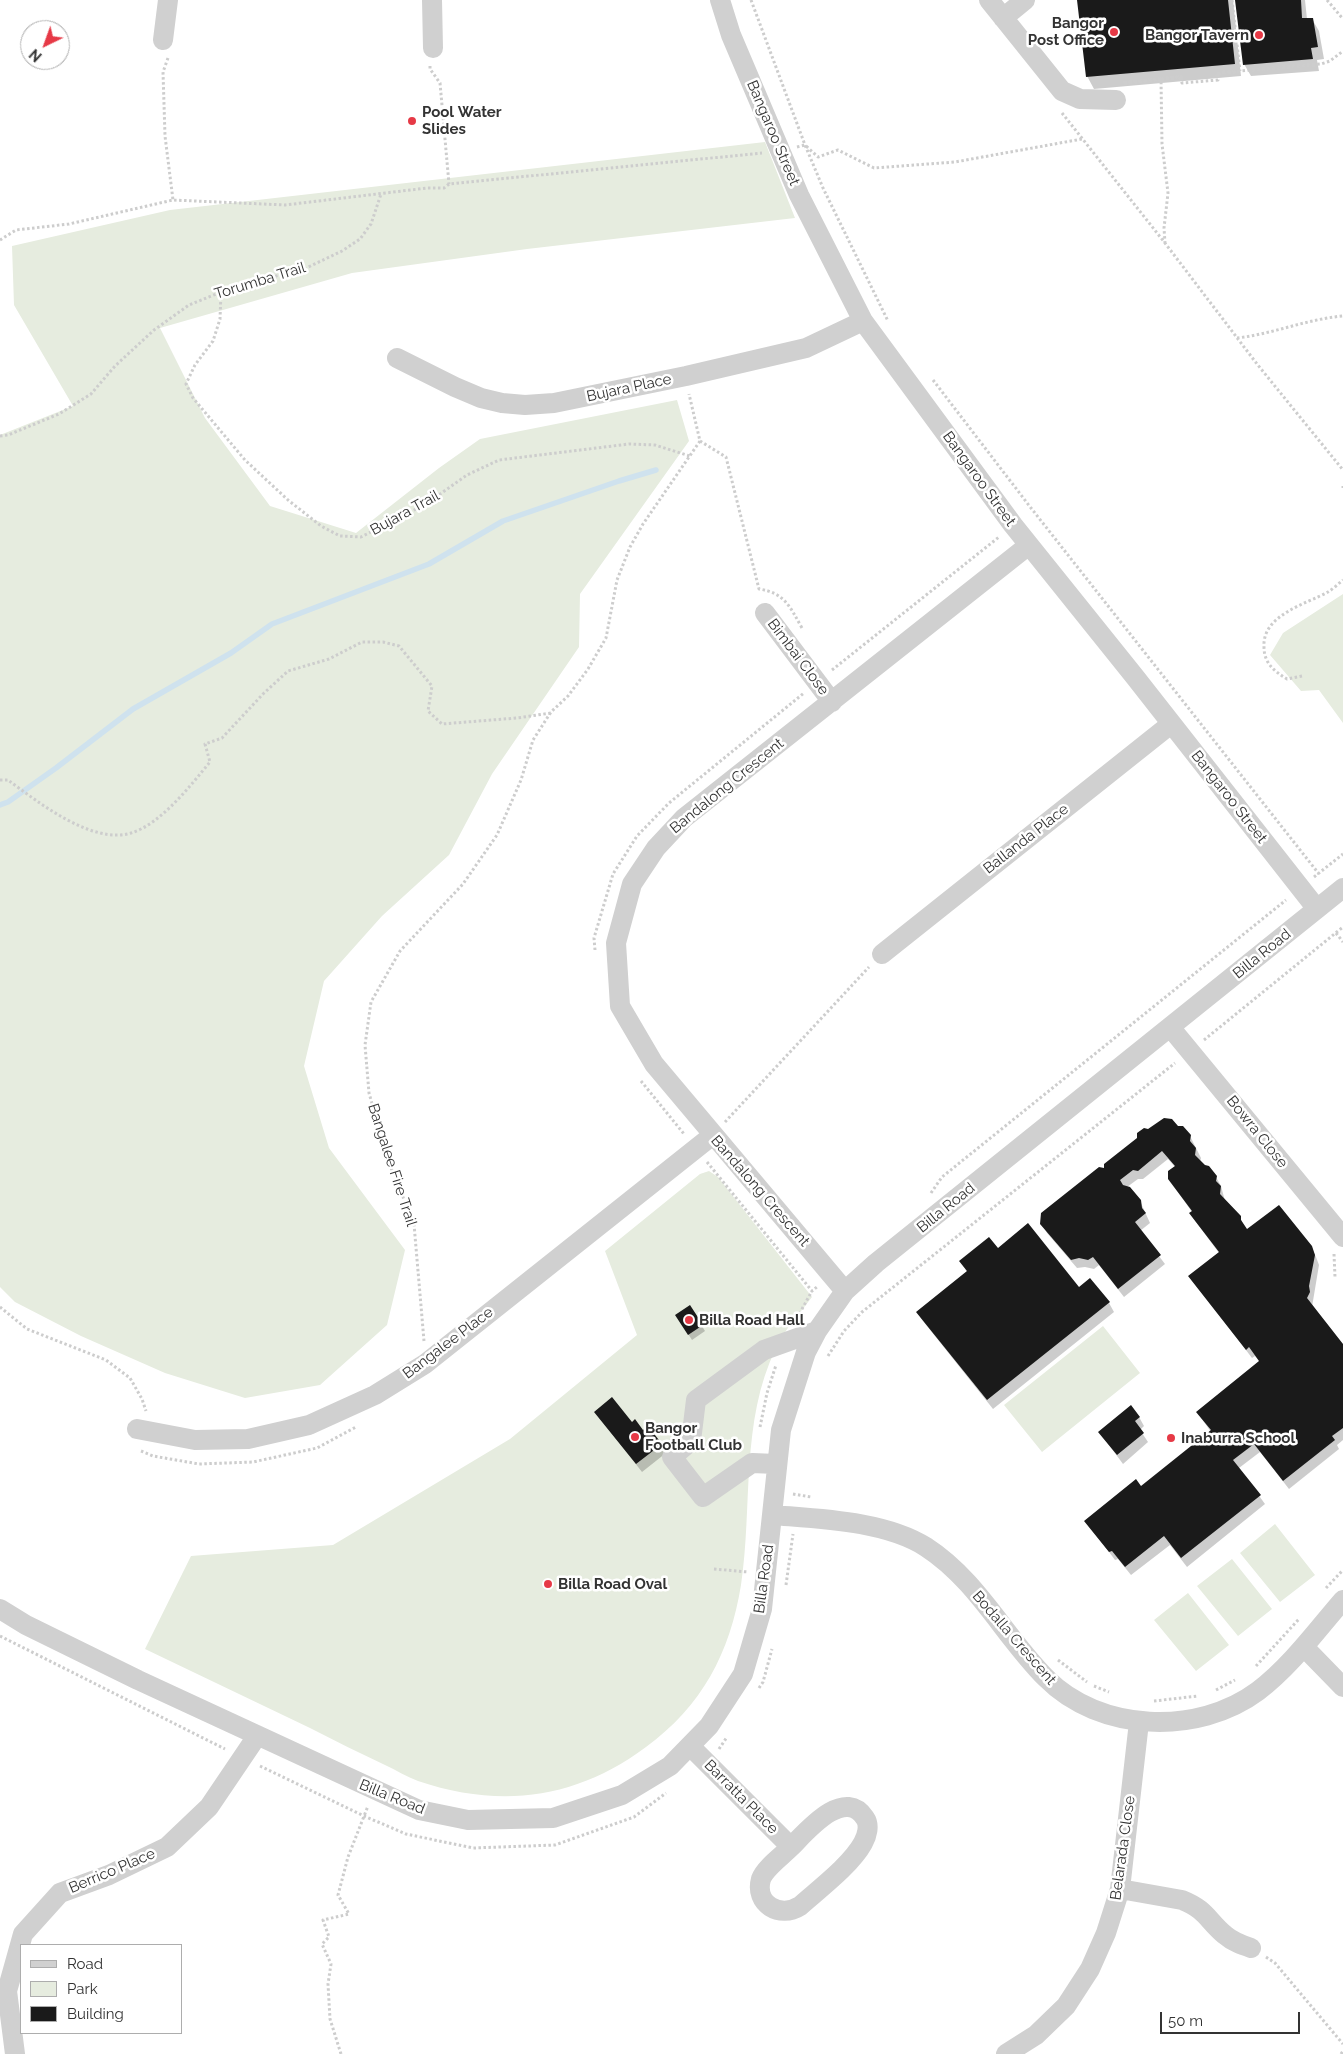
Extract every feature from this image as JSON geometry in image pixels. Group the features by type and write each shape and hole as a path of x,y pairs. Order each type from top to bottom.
{"street":[{"path":"163,40 168,0"},
{"path":"432,0 433,48"},
{"name":"Bangaroo Street","path":"720,0 731,34 799,195 863,321 1029,545 1317,909"},
{"path":"989,0 1062,92 1080,99 1116,100"},
{"path":"1003,18 1025,0"},
{"name":"Bujara Place","path":"397,358 481,398 502,404 554,403 686,376 806,348 863,321"},
{"name":"Bandalong Crescent","path":"845,1291 654,1064 620,1006 616,943 632,884 656,848 684,818 1029,545"},
{"name":"Bimbai Close","path":"765,613 832,702"},
{"name":"Ballanda Place","path":"882,954 1172,724"},
{"name":"Billa Road","path":"0,1609 26,1625 138,1680 419,1810 468,1820 553,1818 622,1795 670,1766 690,1746 709,1726 743,1674 762,1608 781,1430 806,1352 817,1331 845,1291 876,1263 1343,888"},
{"name":"Bowra Close","path":"1170,1027 1343,1237"},
{"name":"Bangalee Place","path":"146,1431 196,1440 248,1439 309,1425 375,1395 425,1364 713,1135"},
{"path":"776,1464 752,1464 703,1497 672,1457 691,1441 696,1400 764,1350 817,1331"},
{"name":"Bodalla Crescent","path":"773,1515 840,1521 902,1535 925,1547 950,1564 1035,1666 1059,1690 1080,1703 1108,1714 1139,1722 1179,1720 1206,1715 1228,1708 1258,1691 1304,1647 1343,1600"},
{"path":"1304,1647 1343,1688"},
{"name":"Belarada Close","path":"1006,2054 1036,2035 1066,2006 1090,1969 1106,1933 1120,1889 1139,1722"},
{"name":"Berrico Place","path":"20,1944 23,1934 60,1893 109,1875 167,1847 209,1807 256,1736"},
{"name":"Barratta Place","path":"690,1746 791,1847"},
{"name":"Barratta Place","path":"845,1806 856,1808 866,1818 868,1828 864,1842 854,1856 800,1906 792,1911 780,1911 770,1908 762,1900 760,1889 762,1877 791,1847 818,1820 832,1811 845,1806"},
{"path":"1120,1889 1190,1903 1203,1911 1225,1935 1251,1948"},
{"name":"Berrico Place","path":"15,2054 7,1991 20,1945"}],"path":[{"path":"751,0 823,188 890,325"},
{"path":"1232,0 1240,71"},
{"path":"1328,0 1343,19"},
{"path":"163,40 169,59 163,72 165,136 173,200"},
{"path":"433,48 430,69 440,83 449,184"},
{"path":"1161,79 1180,77 1182,83 1218,80 1217,73 1321,64 1330,61 1343,51"},
{"path":"1058,107 1237,338 1343,470"},
{"path":"805,145 818,157 838,150 874,168 955,162 1082,139"},
{"path":"0,240 16,230 69,224 173,200 285,204 427,188 444,188 449,184 780,151 805,145"},
{"name":"Torumba Trail","path":"0,436 8,435 60,414 90,394 115,366 154,330 189,305 241,284 302,270 342,251 360,239 371,224 381,194"},
{"name":"Bujara Trail","path":"221,292 220,319 214,341 195,364 186,384 192,398 244,460 280,494 321,526 340,536 361,537 426,504 467,476 499,460 629,444 655,446 690,456"},
{"path":"1237,338 1254,336 1295,324 1343,316"},
{"path":"686,376 700,441 726,456 759,589"},
{"path":"931,378 1319,874"},
{"name":"Bangalee Fire Trail","path":"425,1364 414,1224 389,1163 369,1093 365,1045 371,1002 400,951 463,884 497,835 520,780 533,740 551,712 568,696 588,669 606,638 617,580 630,547 643,524 700,441"},
{"path":"1302,676 1287,679 1273,670 1264,656 1263,639 1273,623 1288,612 1330,591 1343,580"},
{"path":"0,780 8,780 78,825 106,834 131,833 154,820 186,791 210,762 205,744 222,738 263,694 288,671 329,659 362,642 383,642 399,646 432,686 428,711 442,724 517,718 551,712"},
{"path":"825,1360 844,1331 875,1301 1343,927"},
{"path":"1336,933 1343,942"},
{"path":"713,1135 882,954"},
{"path":"0,1307 28,1329 106,1360 130,1378 142,1399 146,1431"},
{"path":"785,1592 795,1517 794,1486"},
{"path":"794,1494 812,1497"},
{"path":"1323,1591 1343,1570"},
{"path":"1255,1667 1300,1618"},
{"path":"0,1636 242,1757 364,1816 406,1834 473,1848 555,1846 634,1817 673,1788"},
{"path":"758,1690 763,1682 773,1646"},
{"path":"1055,1658 1089,1684 1113,1694"},
{"path":"1212,1691 1241,1678"},
{"path":"1148,1701 1206,1694"},
{"path":"705,1761 719,1748 730,1732"},
{"path":"341,2054 330,2018 328,1984 330,1964 322,1944 329,1937 323,1920 349,1914 338,1895 348,1857 373,1790"},
{"path":"1251,1948 1275,1963 1343,2044"}],"green space":[{"path":"765,142 795,218 527,249 352,273 160,328 205,418 270,506 356,533 439,468 480,439 677,400 689,441 580,594 579,647 492,774 449,855 382,916 324,981 304,1066 329,1148 405,1250 387,1325 320,1385 245,1398 165,1373 81,1336 15,1302 0,1287 0,435 73,406 14,305 12,246 170,210"},
{"path":"1343,594 1343,723 1319,690 1301,691 1270,655 1283,633"},
{"path":"709,1171 718,1177 812,1297 779,1341 765,1376 757,1405 752,1435 741,1585 729,1633 721,1655 698,1696 666,1731 620,1765 593,1778 565,1788 537,1794 479,1795 449,1790 418,1781 145,1649 191,1556 333,1545 510,1439 637,1335 605,1251 700,1174"},
{"path":"1103,1326 1140,1373 1042,1452 1004,1405"},
{"path":"1275,1524 1315,1575 1280,1602 1240,1553"},
{"path":"1232,1559 1272,1609 1238,1636 1197,1586"},
{"path":"1188,1593 1229,1645 1196,1671 1154,1620"}],"building":[{"path":"1077,0 1228,0 1235,64 1086,77"},
{"path":"1235,0 1301,0 1302,18 1313,18 1318,47 1311,48 1313,59 1243,65"},
{"path":"1164,1118 1172,1119 1178,1126 1183,1126 1191,1135 1190,1141 1196,1148 1195,1155 1205,1165 1209,1166 1217,1176 1216,1181 1221,1186 1220,1194 1241,1216 1241,1220 1247,1229 1279,1205 1312,1246 1315,1255 1309,1286 1310,1292 1307,1298 1343,1344 1343,1428 1332,1436 1335,1440 1283,1481 1254,1444 1233,1460 1261,1495 1181,1558 1164,1536 1125,1567 1112,1551 1109,1552 1084,1521 1136,1479 1141,1486 1211,1430 1196,1412 1259,1361 1249,1347 1246,1350 1188,1276 1219,1252 1189,1213 1192,1211 1168,1179 1168,1171 1175,1166 1162,1151 1138,1171 1133,1170 1120,1180 1123,1185 1130,1187 1141,1200 1142,1208 1146,1213 1135,1222 1161,1255 1118,1289 1093,1257 1088,1260 1079,1258 1071,1260 1040,1224 1041,1213 1099,1167 1104,1168 1104,1164 1137,1138 1137,1133 1144,1128 1148,1129"},
{"path":"1028,1223 1079,1287 1090,1278 1110,1302 987,1400 916,1312 967,1271 959,1261 989,1237 998,1248"},
{"name":"Billa Road Hall","path":"690,1305 703,1325 688,1335 675,1315"},
{"name":"Bangor Football Club","path":"612,1397 632,1422 635,1419 643,1430 648,1426 662,1444 636,1464 594,1412"},
{"path":"1131,1405 1140,1417 1135,1421 1144,1433 1117,1455 1098,1432"}],"waterway":[{"path":"0,805 8,802 56,768 133,709 231,653 272,624 429,564 503,521 656,470"}],"place":[{"name":"Bangor Post Office","path":"1114,32"},
{"name":"Bangor Tavern","path":"1259,35"},
{"name":"Pool Water Slides","path":"412,121"},
{"name":"Billa Road Hall","path":"689,1320"},
{"name":"Bangor Football Club","path":"635,1437"},
{"name":"Inaburra School","path":"1171,1438"},
{"name":"Billa Road Oval","path":"548,1584"}]}
